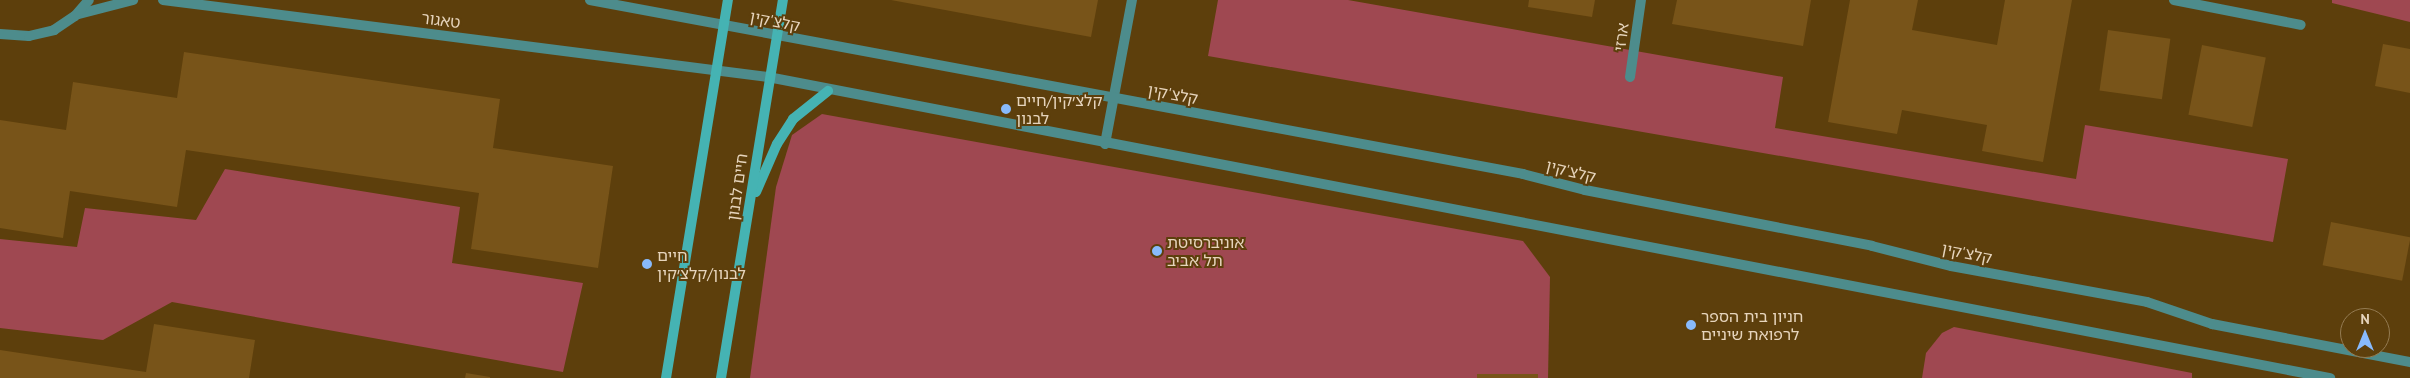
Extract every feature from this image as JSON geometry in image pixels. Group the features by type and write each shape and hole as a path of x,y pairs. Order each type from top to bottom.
{"main road":[{"path":"666,378 714,69 728,0"},
{"name":"חיים לבנון","path":"721,378 750,209 768,77 783,0"},
{"path":"750,209 777,144 793,119 828,91"}],"street":[{"path":"75,16 89,0"},
{"path":"1,34 29,36 45,32 99,6 133,0"},
{"name":"טאגור","path":"163,0 714,69"},
{"path":"590,0 722,26"},
{"path":"1105,144 1132,0"},
{"name":"ארזי","path":"1630,77 1641,0"},
{"path":"2174,0 2301,25"},
{"name":"קלצ'קין","path":"722,26 1523,174 1585,190 1872,246 1951,266 2147,302 2212,324 2410,362"},
{"path":"714,69 768,77 828,91 2330,378"}],"shaded area":[{"path":"1218,0 1348,0 1783,77 1775,128 2076,179 2085,125 2288,159 2273,242 1208,56"},
{"path":"2332,0 2410,0 2410,22 2332,3"},
{"name":"אוניברסיטת תל אביב","path":"822,114 1523,241 1550,277 1548,378 750,378 776,187 792,135"},
{"path":"225,169 460,207 452,263 583,283 563,372 172,302 103,340 0,328 0,239 77,247 85,208 196,220"},
{"path":"1954,327 2192,373 2192,378 1922,378 1926,353 1942,333"}],"building":[{"path":"891,0 1098,0 1091,37"},
{"path":"1529,0 1595,0 1592,17 1528,7"},
{"path":"1677,0 1811,0 1803,46 1672,24"},
{"path":"1850,0 1918,0 1912,30 1997,45 2005,0 2072,0 2043,162 1982,151 1987,125 1902,110 1897,134 1828,122"},
{"path":"2108,30 2170,39 2162,99 2100,90"},
{"path":"2383,44 2410,49 2410,93 2375,86"},
{"path":"2202,45 2266,57 2252,127 2188,115"},
{"path":"184,52 500,99 493,148 613,166 598,268 471,249 479,193 186,150 177,207 70,191 63,238 0,228 0,120 66,130 73,82 177,98"},
{"path":"2331,222 2410,237 2402,281 2323,265"},
{"path":"154,324 255,340 249,378 0,378 0,350 146,372"},
{"path":"466,373 490,377 490,378 465,378"},
{"path":"1477,374 1538,374 1538,378 1477,378"}],"place":[{"name":"קלצ׳קין/חיים לבנון","path":"1006,109"},
{"name":"אוניברסיטת תל אביב","path":"1157,251"},
{"name":"חיים לבנון/קלצ׳קין","path":"647,264"},
{"name":"חניון בית הספר לרפואת שיניים","path":"1691,325"}]}
